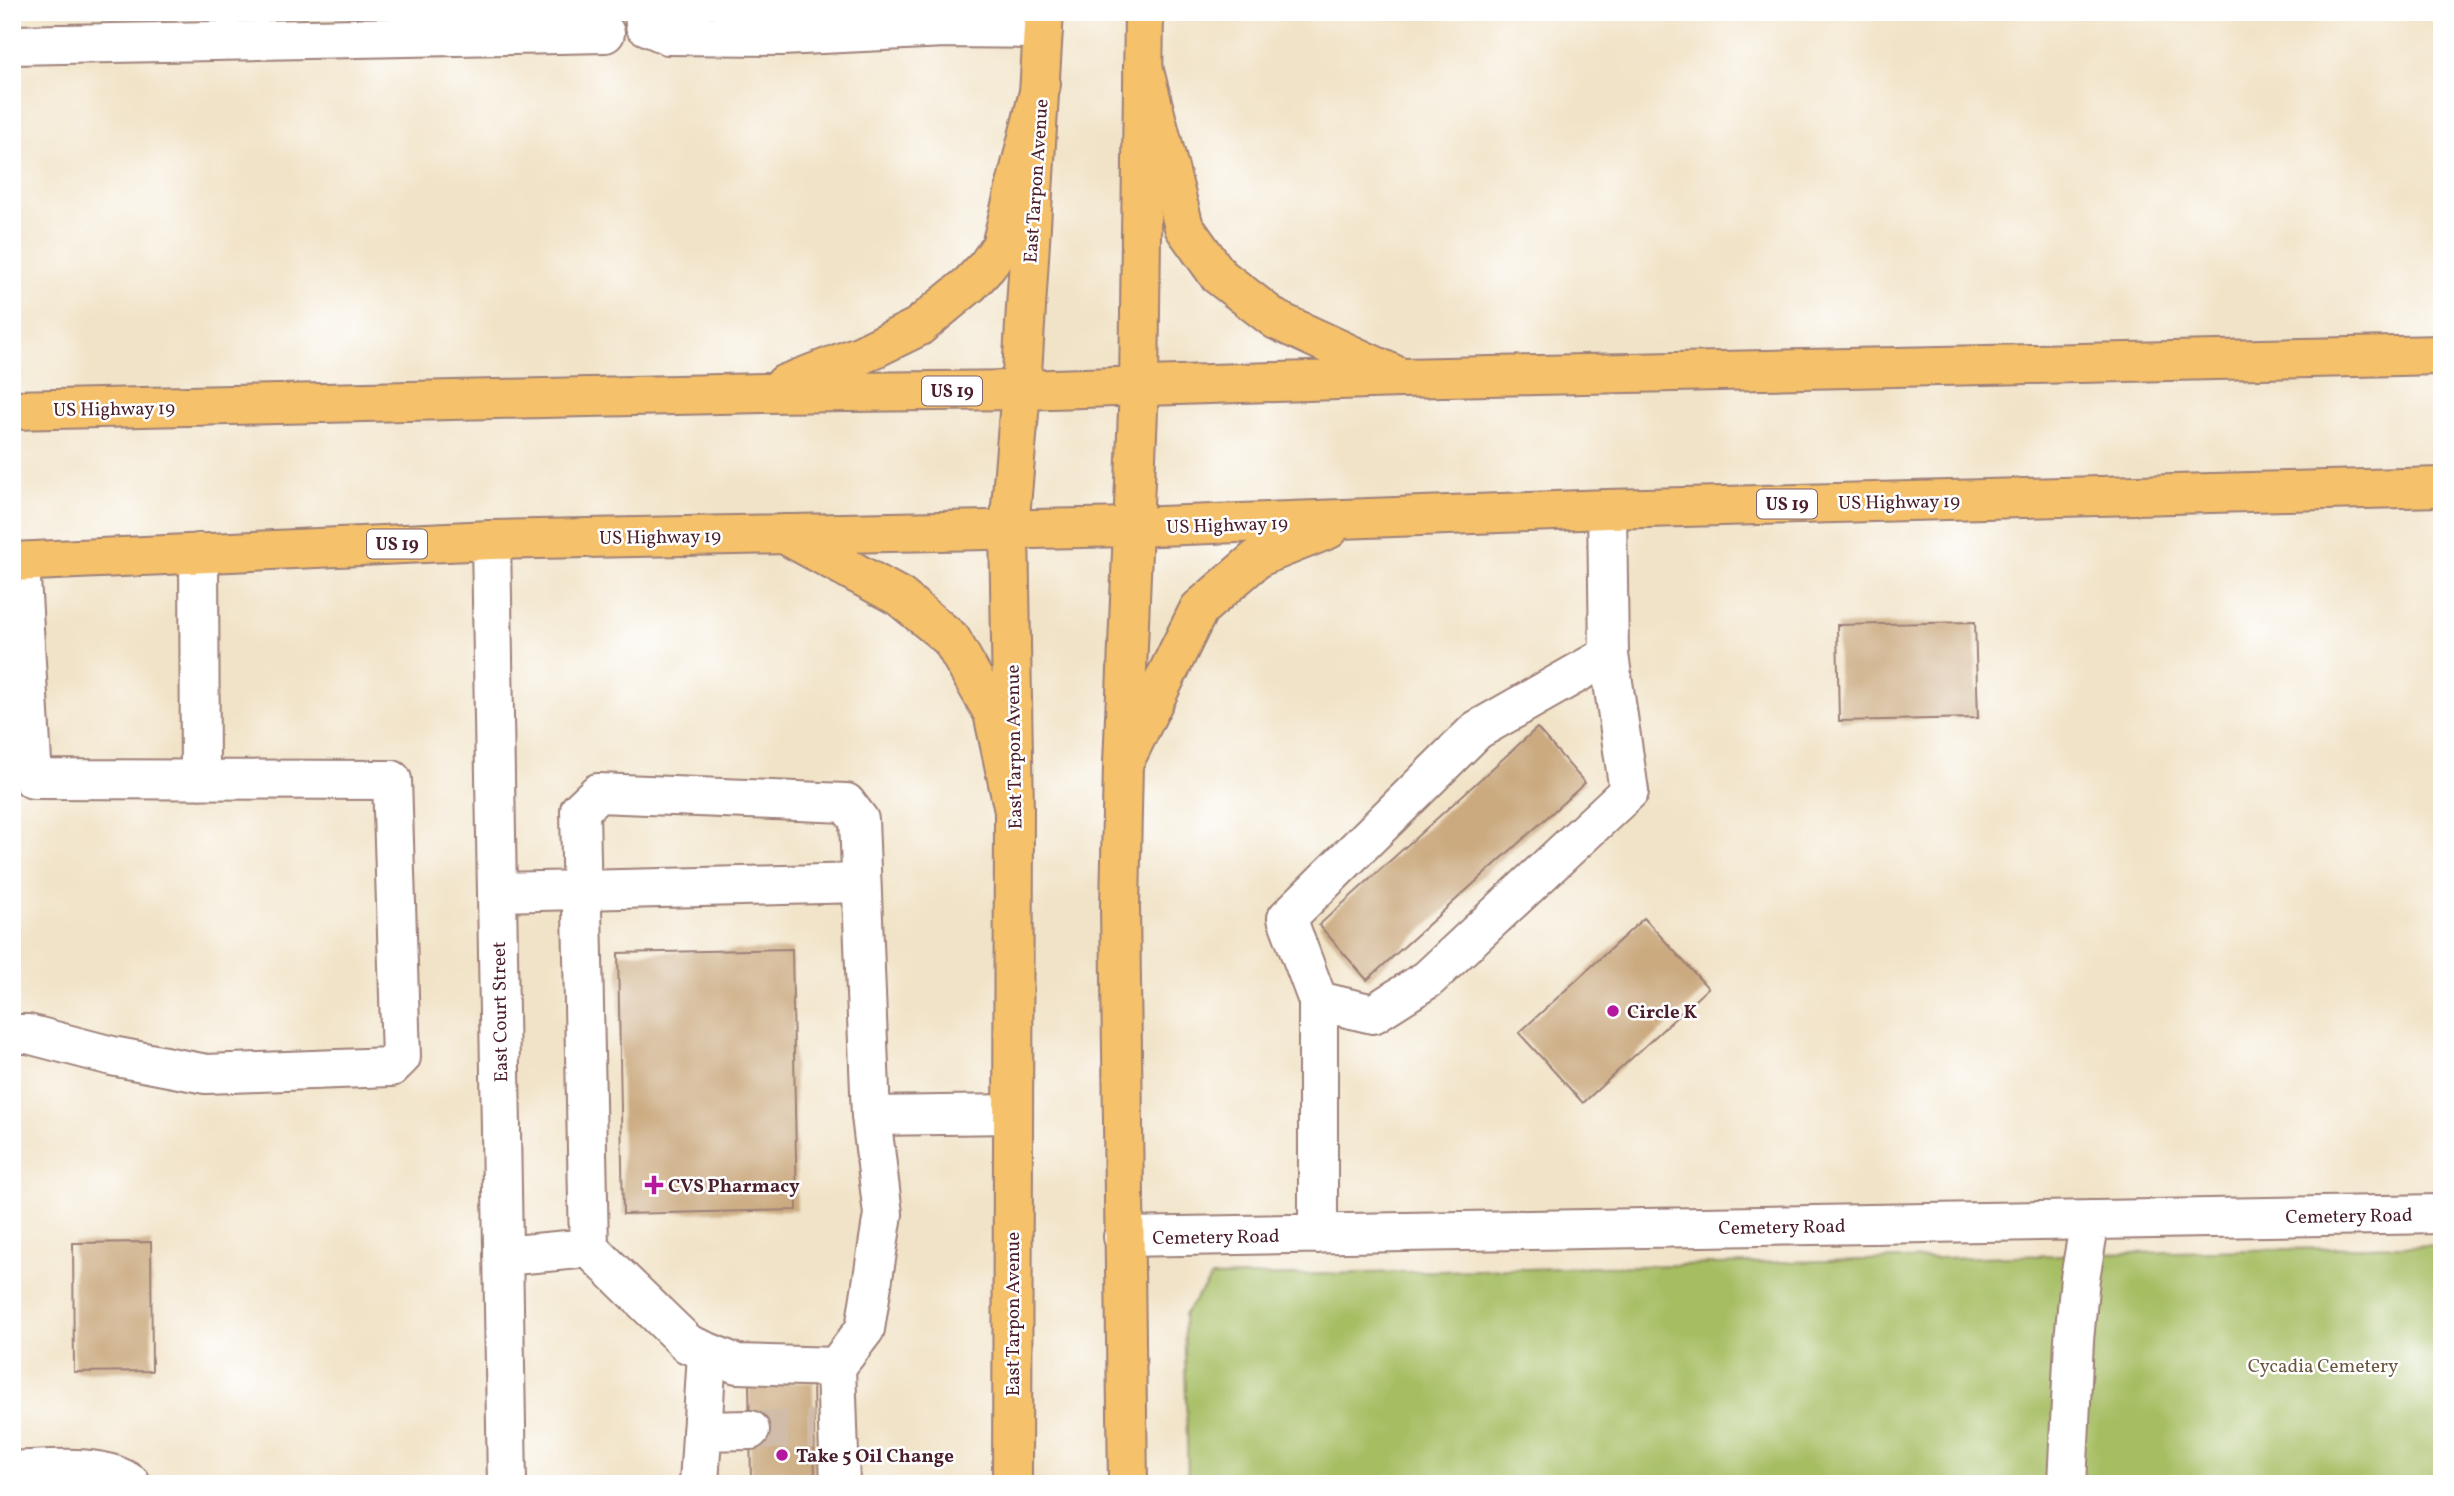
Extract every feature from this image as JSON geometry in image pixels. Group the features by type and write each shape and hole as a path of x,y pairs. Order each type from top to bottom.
{"main road":[{"path":"1128,1484 1120,907 1123,764 1139,387 1144,12"},
{"name":"East Tarpon Avenue","path":"1012,1484 1014,811 1009,529 1021,390 1044,21"},
{"path":"1143,67 1184,227 1219,276 1276,320 1401,378"},
{"path":"764,393 861,355 918,327 970,284 1001,246 1041,84"},
{"name":"US Highway 19","path":"12,410 1021,390 1401,378 2442,355"},
{"name":"US Highway 19","path":"16,562 491,540 1132,527 1607,509 2442,487"},
{"path":"1123,764 1199,608 1259,557 1355,519"},
{"path":"782,533 900,597 951,639 993,713 1014,811"}],"street":[{"path":"644,12 645,24 668,35 781,36 933,21 1044,21"},
{"path":"12,46 267,26 605,33"},
{"path":"1318,1000 1373,1014 1428,979 1629,790 1609,655 1607,509"},
{"name":"East Court Street","path":"491,540 508,1484"},
{"path":"199,553 200,780"},
{"path":"12,1034 29,1034 112,1055 206,1074 391,1067 401,1057 392,780 33,779 16,562"},
{"path":"1318,1234 1318,1000 1287,918 1478,730 1609,655"},
{"path":"836,1367 737,1364 688,1344 589,1248 580,810 598,793 846,803 859,820 871,1116 883,1214 865,1329 836,1367 826,1428 840,1484"},
{"path":"497,892 861,883"},
{"path":"871,1116 1013,1114"},
{"name":"Cemetery Road","path":"1123,1237 2442,1214"},
{"path":"2067,1484 2074,1340 2080,1278 2090,1220"},
{"path":"503,1256 589,1248"},
{"path":"699,1484 707,1353"},
{"path":"702,1431 750,1430"},
{"path":"12,1471 98,1471 116,1475 131,1484"}],"green space":[{"name":"Cycadia Cemetery","path":"2442,1245 2442,1484 1188,1484 1184,1315 1212,1277"}],"building":[{"path":"1975,622 1978,718 1839,721 1837,625"},
{"path":"1537,728 1585,783 1367,980 1319,925"},
{"name":"Circle K","path":"1644,918 1708,988 1583,1103 1519,1033"},
{"name":"CVS Pharmacy","path":"792,949 797,1210 623,1214 618,953"},
{"path":"151,1242 152,1371 74,1372 73,1243"},
{"name":"Take 5 Oil Change","path":"813,1382 815,1479 751,1480 749,1383"}],"tunnel":[{"path":"750,1430 814,1429"}],"place":[{"name":"Circle K","path":"1613,1011"},
{"name":"CVS Pharmacy","path":"654,1185"},
{"name":"Take 5 Oil Change","path":"782,1455"}]}
